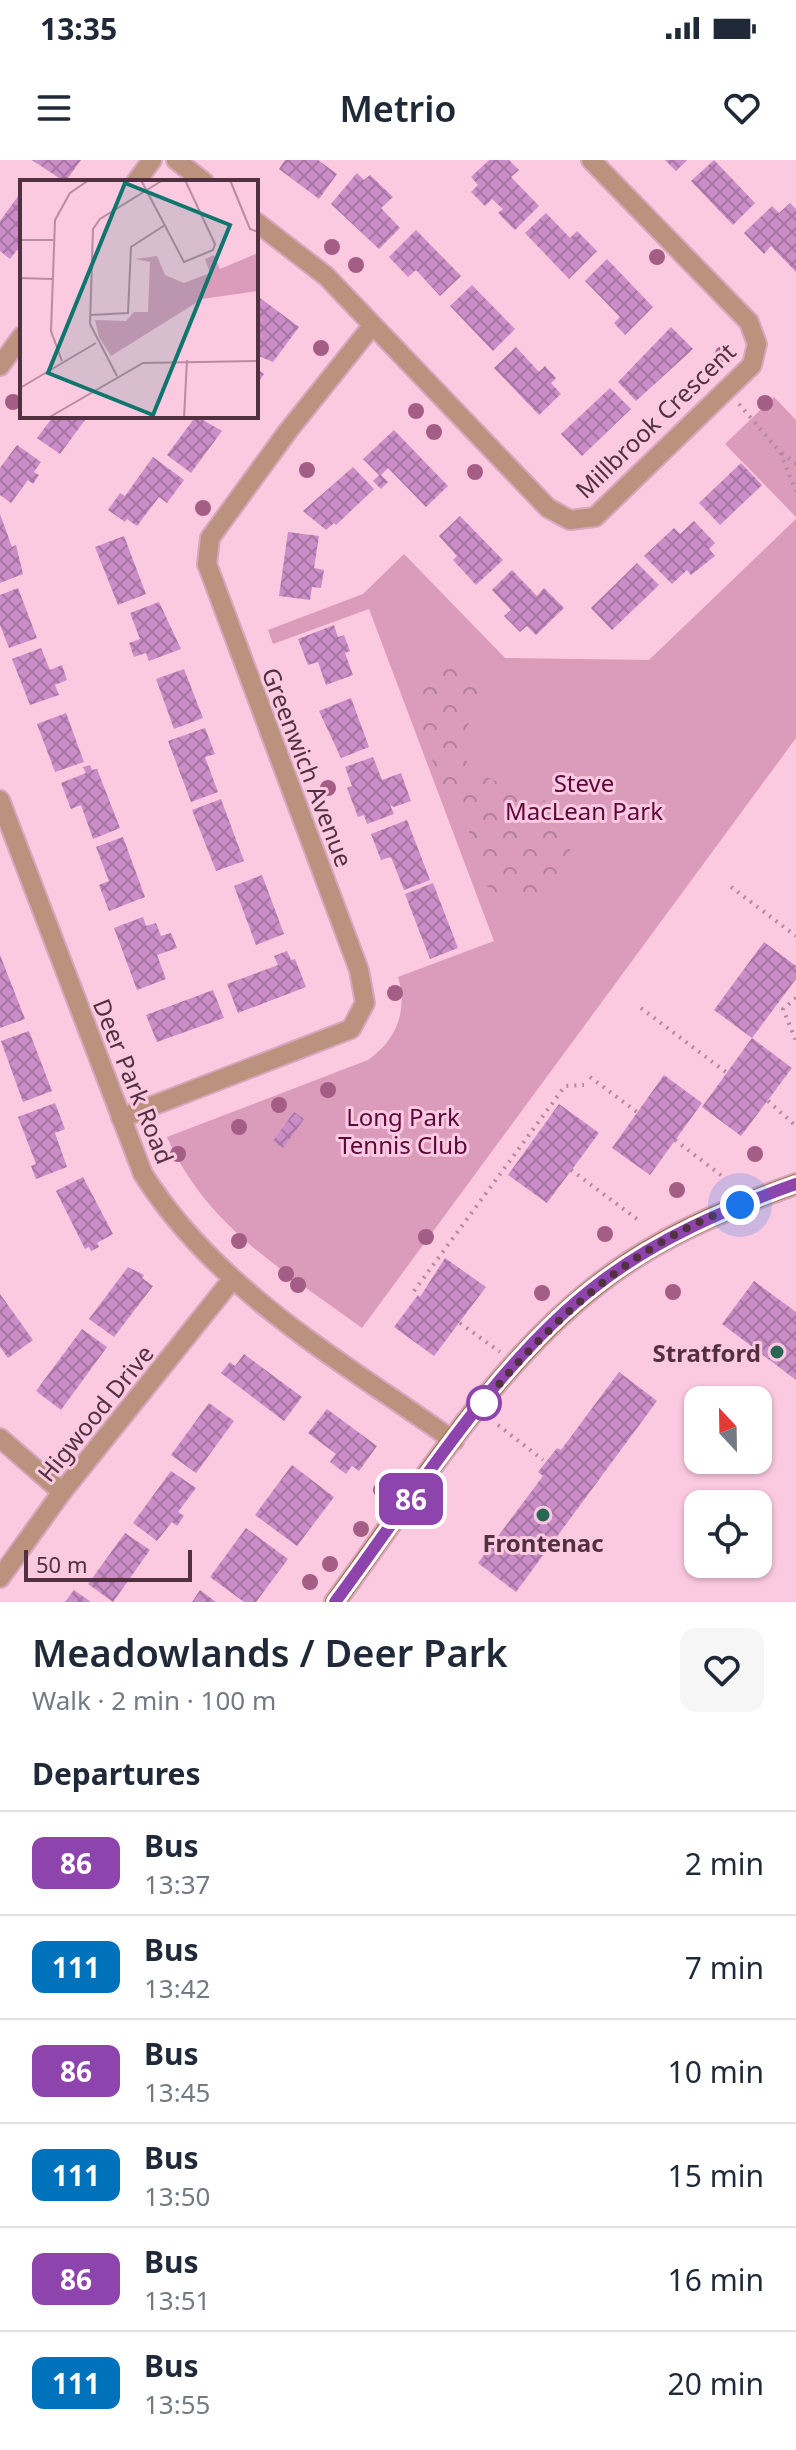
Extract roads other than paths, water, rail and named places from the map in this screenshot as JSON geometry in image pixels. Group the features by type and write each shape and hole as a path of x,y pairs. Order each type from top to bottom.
{"main road":[{"path":"335,1602 454,1441 550,1325 595,1286 711,1215 796,1184"}],"street":[{"path":"137,180 152,160"},
{"path":"176,160 201,180"},
{"name":"Millbrook Crescent","path":"258,224 326,276 548,508 570,520 595,517 752,365 757,344 749,322 591,160"},
{"name":"Greenwich Avenue","path":"121,1118 351,1029 365,1003 359,970 207,564 210,538 288,431 372,326"},
{"path":"0,366 20,339"},
{"name":"Deer Park Road","path":"0,800 143,1174 171,1218 231,1281 454,1441"},
{"name":"Higwood Drive","path":"0,1578 62,1492 231,1281"},
{"path":"0,1438 62,1492"}],"place":[{"name":"Stratford","path":"777,1352"},
{"name":"Frontenac","path":"543,1515"}],"park label":[{"name":"Steve MacLean Park","path":"584,796"},
{"name":"Long Park Tennis Club","path":"403,1130"}]}
